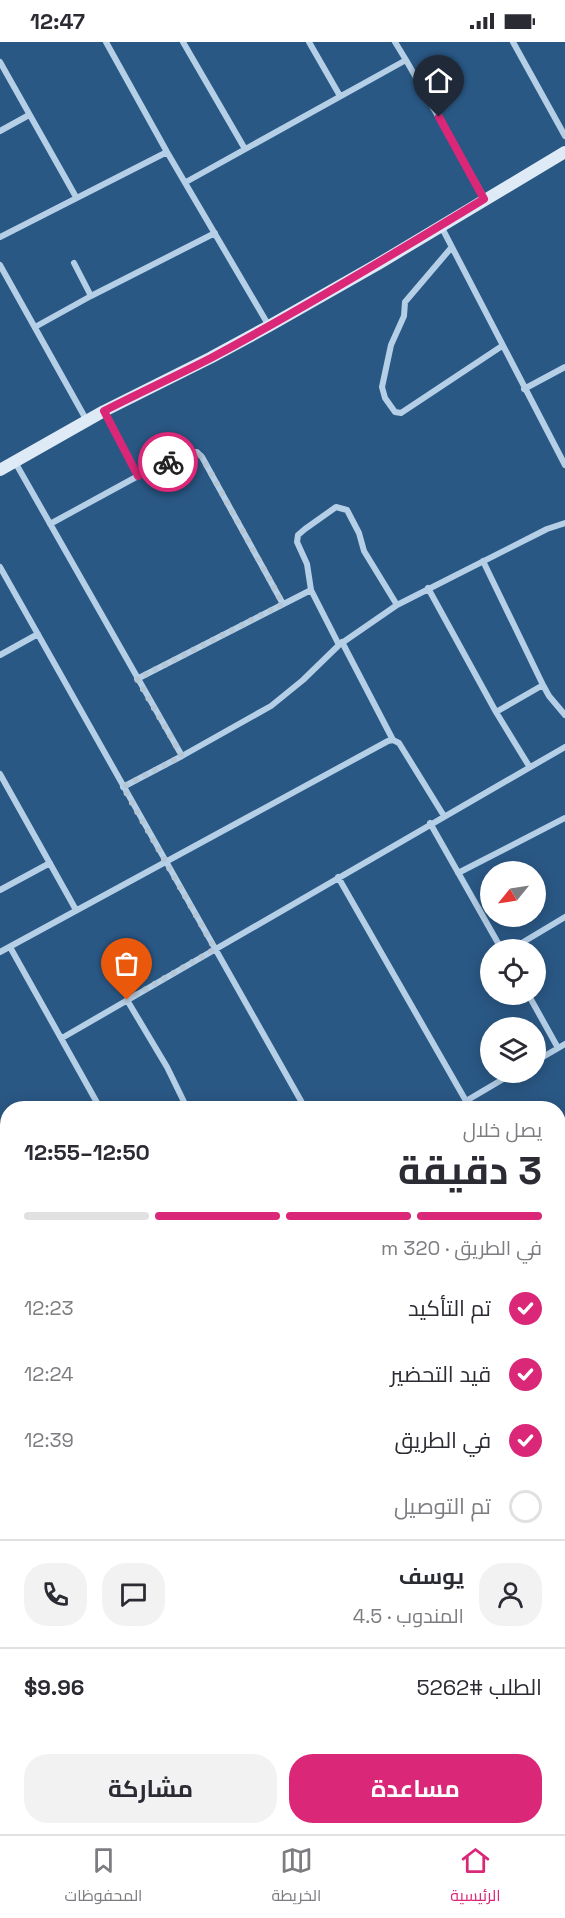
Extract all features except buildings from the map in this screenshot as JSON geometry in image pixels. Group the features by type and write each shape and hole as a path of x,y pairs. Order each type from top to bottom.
{"street":[{"path":"106,42 167,152 269,326"},
{"path":"183,42 245,148"},
{"path":"309,42 340,96"},
{"path":"395,42 484,199"},
{"path":"513,42 565,136"},
{"path":"186,182 406,60"},
{"path":"0,62 76,197"},
{"path":"0,131 30,115"},
{"path":"0,237 167,152"},
{"path":"0,468 104,411 269,326 565,152"},
{"path":"441,226 565,465"},
{"path":"35,327 215,233"},
{"path":"451,248 405,302 404,316 391,345 382,387 384,398 395,412 401,413 502,346"},
{"path":"74,263 92,296"},
{"path":"0,264 87,421"},
{"path":"524,388 565,367"},
{"path":"104,411 138,476"},
{"path":"50,524 138,476 190,452 197,452 202,457 283,604"},
{"path":"14,462 182,756"},
{"path":"398,605 364,551 359,533 347,510 336,507 298,536 297,542 307,564 310,590 371,696 393,740 399,743 444,816"},
{"path":"123,787 271,706 303,680 340,644 398,605 547,529 565,523"},
{"path":"483,561 543,685 565,715"},
{"path":"0,567 301,1101"},
{"path":"428,588 496,712 529,766"},
{"path":"137,679 310,590"},
{"path":"0,655 38,634"},
{"path":"496,712 543,685"},
{"path":"0,952 393,740"},
{"path":"62,1038 430,823 565,747"},
{"path":"0,774 3,785 76,910"},
{"path":"458,873 565,818"},
{"path":"430,823 496,939"},
{"path":"0,890 50,863"},
{"path":"338,877 466,1101 496,1083"},
{"path":"528,939 565,917"},
{"path":"10,947 96,1101"},
{"path":"127,1000 167,1067 184,1101"},
{"path":"534,1005 558,1048"},
{"path":"546,1055 565,1044"}],"way so far":[{"path":"127,1000 215,949 123,787 182,756 137,679 283,604 202,457 197,452 190,452 168,462"}],"route":[{"path":"168,462 138,476 104,411 269,326 378,264 484,199 439,117"}]}
